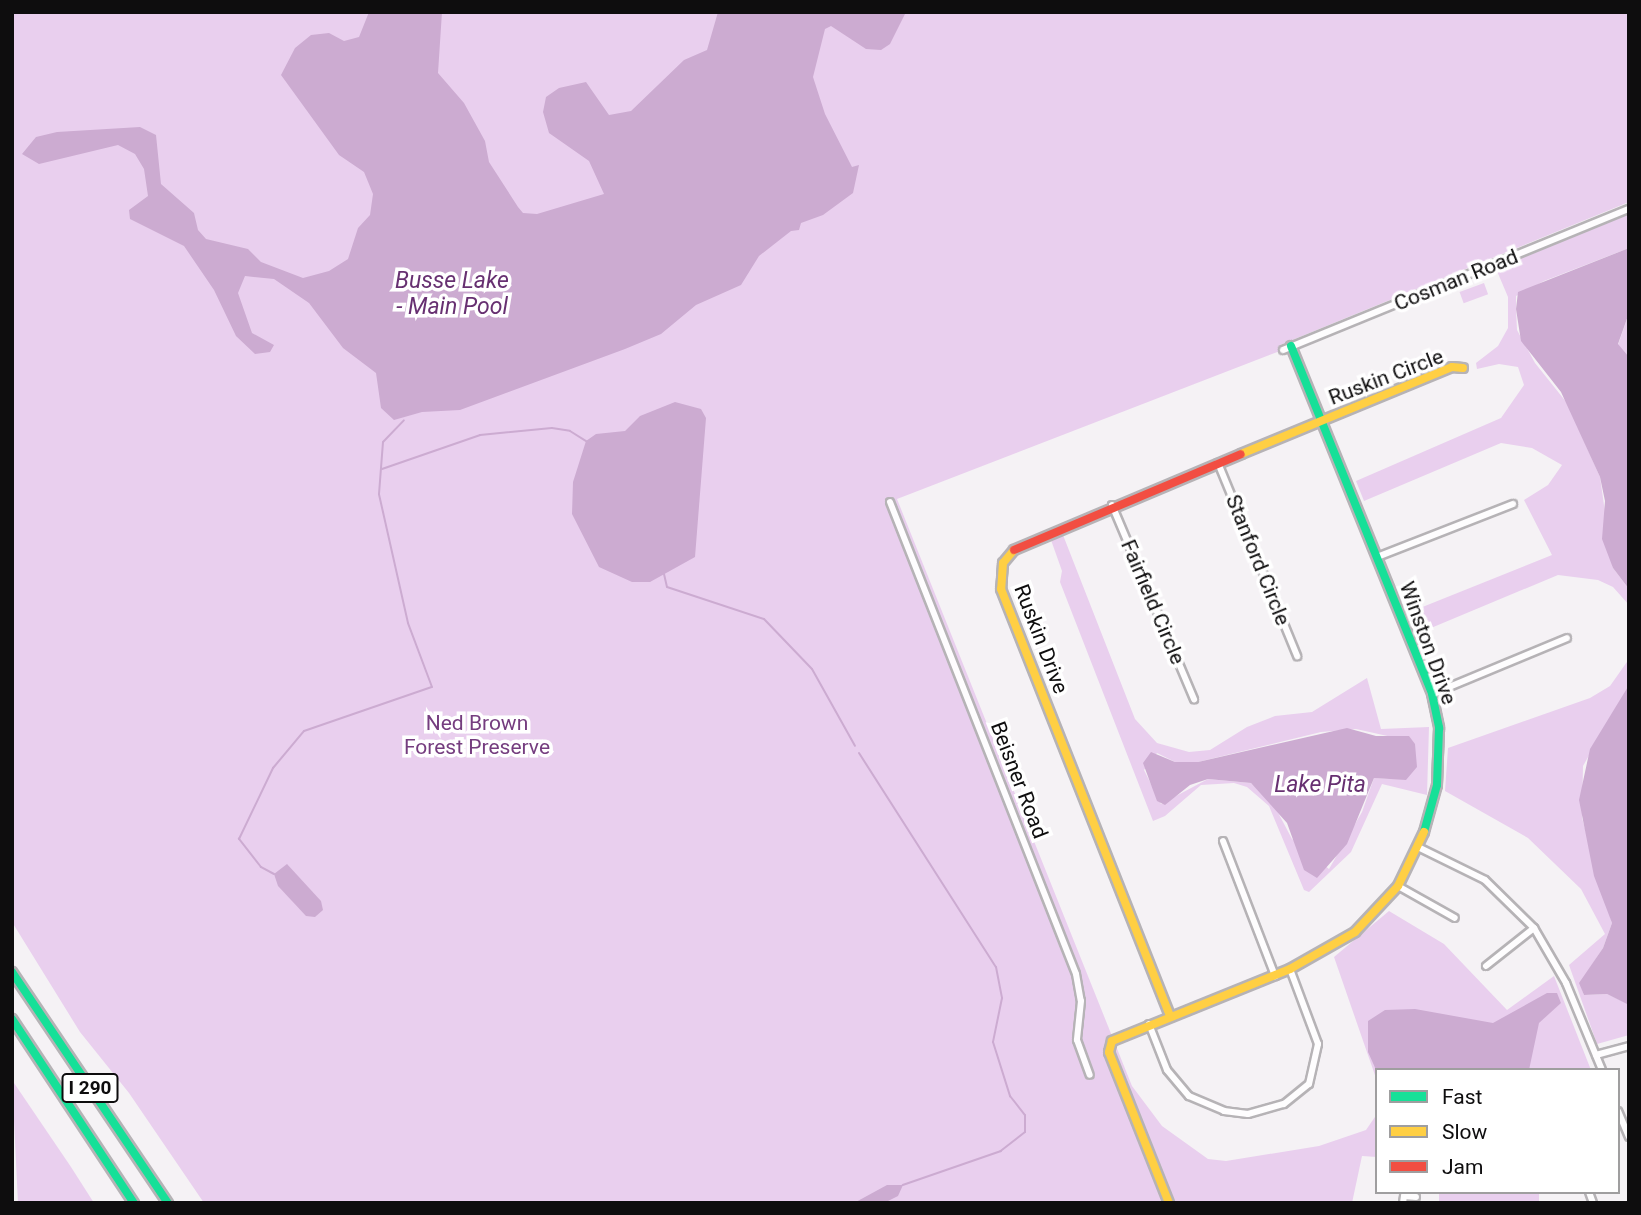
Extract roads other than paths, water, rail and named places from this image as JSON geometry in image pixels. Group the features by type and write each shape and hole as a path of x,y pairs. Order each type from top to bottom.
{"main road":[{"name":"Winston Drive","path":"1169,1203 1109,1052 1114,1038 1275,976 1355,932 1398,886 1420,848 1437,785 1439,727 1432,694 1322,420 1287,348"},
{"name":"Ruskin Circle","path":"1322,420 1452,367 1463,369"},
{"name":"Ruskin Drive","path":"1170,1016 999,576 1009,552 1017,546 1322,420"},
{"name":"I 290","path":"12,972 169,1203"},
{"name":"I 290","path":"12,1019 134,1203"}],"street":[{"name":"Cosman Road","path":"1287,348 1629,209"},
{"name":"Stanford Circle","path":"1218,463 1297,656"},
{"name":"Beisner Road","path":"890,502 1076,974 1081,1001 1077,1040 1090,1075"},
{"path":"1377,557 1513,504"},
{"name":"Fairfield Circle","path":"1112,505 1194,699"},
{"path":"1432,694 1567,638"},
{"path":"1223,841 1275,976"},
{"path":"1420,848 1485,880 1534,928 1555,960 1601,1068"},
{"path":"1398,886 1455,918"},
{"path":"1486,966 1534,928"},
{"path":"1149,1024 1167,1070 1189,1096 1224,1111 1248,1114 1284,1104 1308,1084 1318,1044 1290,969"},
{"path":"1597,1055 1629,1046"},
{"path":"1620,1116 1629,1137"},
{"path":"1403,1203 1404,1196 1416,1197"}],"water":[{"name":"Busse Lake - Main Pool","path":"369,12 442,12 438,73 464,103 485,141 489,162 518,207 523,213 537,214 604,194 589,161 549,133 543,112 546,97 559,88 586,82 609,115 631,111 684,60 707,50 718,12 906,12 890,44 881,50 866,49 831,26 825,29 813,77 825,114 852,167 859,165 853,193 823,215 801,223 799,230 791,231 759,256 741,285 696,305 661,334 625,349 460,410 422,412 394,420 381,408 376,373 343,348 309,303 274,279 245,276 238,293 252,333 274,345 270,352 255,354 236,336 214,290 184,246 130,219 129,210 148,196 144,169 135,154 118,145 39,164 22,154 36,137 57,132 140,127 156,135 161,184 194,213 198,230 206,239 248,249 261,262 303,278 329,271 348,259 358,228 370,215 373,194 364,172 339,155 281,75 295,48 311,35 329,33 344,41 359,37"},
{"path":"1629,248 1629,313 1618,344 1629,357 1629,589 1613,568 1602,539 1605,501 1600,477 1561,392 1521,341 1516,309 1518,292"},
{"path":"675,402 701,409 706,418 695,557 650,582 632,582 599,567 572,514 573,482 586,441 596,434 625,431 640,416"},
{"path":"1629,685 1629,1005 1607,994 1584,995 1579,983 1603,948 1612,923 1594,876 1579,800 1590,749"},
{"name":"Lake Pita","path":"1347,728 1376,736 1409,736 1415,744 1417,767 1406,780 1374,778 1347,844 1317,878 1304,870 1287,823 1251,783 1208,779 1190,785 1165,805 1157,801 1143,763 1151,752 1175,762 1198,762"},
{"path":"287,864 321,901 323,910 315,917 306,916 278,886 274,874"},
{"path":"1547,993 1557,993 1561,1003 1539,1023 1529,1068 1375,1068 1368,1052 1368,1021 1385,1010 1415,1009 1493,1023"},
{"path":"887,1185 903,1185 898,1196 884,1203 854,1203"}],"waterway":[{"path":"274,874 261,867 239,839 273,768 304,731 432,687 408,623 379,494 383,442 404,420"},
{"path":"382,469 480,435 552,428 570,431 586,441"},
{"path":"664,574 667,587 764,619 812,669 855,746"},
{"path":"859,753 996,967 1002,998 993,1042 1010,1096 1025,1115 1025,1132 1001,1151 903,1185"}],"park label":[{"name":"Ned Brown Forest Preserve","path":"477,735"}]}
